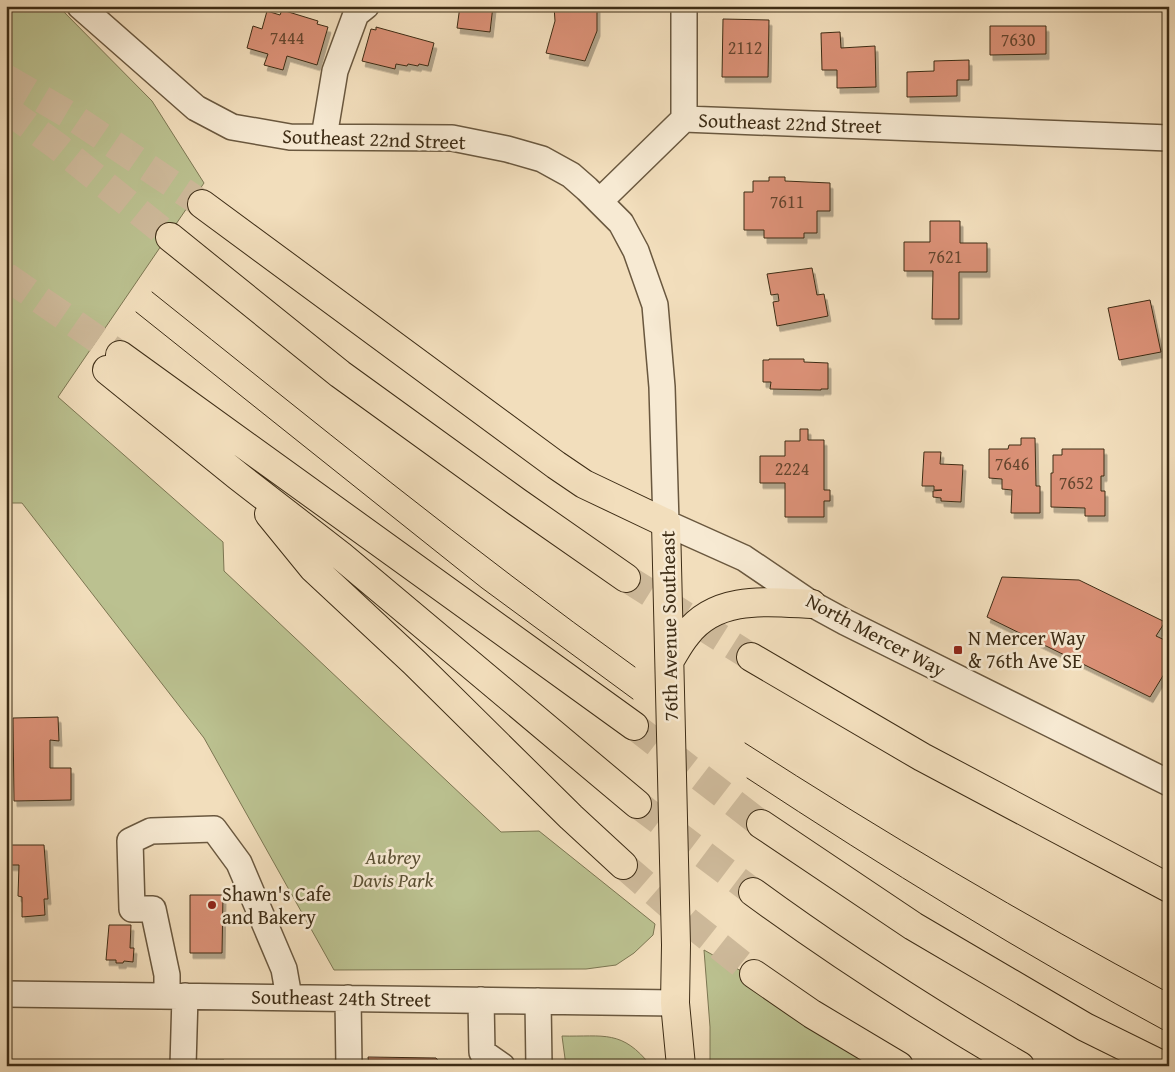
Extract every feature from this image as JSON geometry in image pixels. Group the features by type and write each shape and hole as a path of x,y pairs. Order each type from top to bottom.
{"main road":[{"path":"202,204 556,465 584,484 666,523"},
{"path":"170,237 340,374 626,578"},
{"path":"634,726 113,363 238,476 340,555 637,804"},
{"path":"238,476 314,568 623,865"},
{"name":"76th Avenue Southeast","path":"666,523 676,945 675,1004 681,1066"},
{"path":"670,660 687,633 702,619 718,609 735,604 768,602 812,604"},
{"path":"751,657 922,757 1163,887"},
{"path":"761,824 922,931 1085,1027 1164,1066"},
{"path":"753,892 850,960 940,1019 1020,1066"},
{"path":"754,974 812,1014 899,1066"}],"street":[{"name":"Southeast 22nd Street","path":"80,6 196,108 232,127 290,137 452,138 507,149 542,160 571,175 600,200 684,119 1169,138"},
{"path":"324,137 335,71 356,14 366,6"},
{"path":"684,6 684,119"},
{"name":"76th Avenue Southeast","path":"600,200 621,223 636,251 655,305 663,397 666,523"},
{"name":"North Mercer Way","path":"666,523 744,558 812,604 1169,783"},
{"path":"183,1066 176,996 167,975 153,909 132,909 130,841 151,831 214,829 239,863 284,969 289,997"},
{"name":"Southeast 24th Street","path":"6,994 675,1004"},
{"path":"348,998 349,1066"},
{"path":"481,1000 482,1052 502,1066"},
{"path":"538,1001 539,1066"}],"green space":[{"name":"Aubrey Davis Park","path":"6,6 58,6 152,101 204,183 58,397 223,542 224,571 501,832 539,831 655,924 653,935 634,953 616,965 586,969 334,970 204,738 22,503 6,503"},
{"path":"704,950 909,1066 710,1066 710,1027"},
{"path":"562,1036 601,1036 621,1041 641,1054 651,1066 566,1066"}],"building":[{"path":"460,6 493,6 490,32 457,28"},
{"path":"554,6 597,6 597,31 585,61 546,53 555,21"},
{"path":"282,10 318,21 317,24 328,27 317,65 287,56 283,70 264,65 268,54 247,48 253,26 262,29 267,11 280,15"},
{"path":"723,19 769,20 768,77 722,77"},
{"path":"990,26 1046,26 1046,54 990,55"},
{"path":"376,27 434,43 428,66 396,64 395,69 362,61 371,29 376,30"},
{"path":"840,32 841,48 875,46 876,87 837,88 837,70 822,70 821,33"},
{"path":"1166,39 1169,39 1169,76 1166,76"},
{"path":"969,60 969,80 957,80 957,96 907,97 907,72 934,71 934,61"},
{"path":"769,177 785,177 785,181 830,183 830,211 817,211 817,233 804,233 804,238 764,238 764,230 744,230 744,192 753,192 753,181 769,181"},
{"path":"930,221 960,221 960,243 987,243 987,272 959,272 959,319 932,319 933,271 904,271 904,242 930,242"},
{"path":"812,268 817,295 824,294 828,316 777,326 773,302 779,301 778,294 771,295 767,274"},
{"path":"1150,300 1161,352 1119,360 1108,308"},
{"path":"804,359 804,362 828,363 828,389 770,389 771,382 763,382 763,360"},
{"path":"800,429 808,429 808,440 824,440 824,490 830,490 830,501 824,501 824,517 785,517 785,483 760,483 760,456 785,456 785,441 800,441"},
{"path":"1021,438 1035,438 1036,486 1040,486 1040,513 1011,513 1012,490 1002,489 1002,479 989,478 989,449 1008,449 1009,445 1021,445"},
{"path":"1062,449 1104,449 1104,476 1101,476 1101,491 1105,491 1105,516 1085,516 1085,508 1051,507 1053,455 1062,455"},
{"path":"924,452 941,452 940,464 963,465 961,502 941,501 941,498 933,497 933,491 942,490 934,490 934,486 922,486"},
{"path":"1002,577 1079,580 1165,622 1156,636 1169,642 1169,666 1150,697 987,617"},
{"path":"58,717 59,741 50,740 50,768 71,768 71,800 14,801 13,718"},
{"path":"10,845 44,845 48,899 44,899 45,915 22,917 22,897 18,896 19,865 10,865"},
{"path":"190,895 223,895 222,953 190,953"},
{"path":"109,925 131,925 130,948 134,948 133,962 124,961 123,963 116,963 116,960 106,960"},
{"path":"368,1057 436,1058 443,1066 369,1066"},
{"path":"200,1060 224,1060 224,1065 245,1066 200,1066"}],"tunnel":[{"path":"6,78 76,119 202,204"},
{"path":"6,109 57,146 170,237"},
{"path":"6,276 120,355"},
{"path":"626,578 751,657"},
{"path":"634,726 761,824"},
{"path":"637,804 753,892"},
{"path":"623,865 690,923 754,974"}],"tram line":[{"path":"152,292 451,530 635,667"},
{"path":"136,312 482,588 633,699"},
{"path":"745,743 849,809 954,872 1061,934 1169,993"},
{"path":"747,778 955,910 1061,973 1169,1033"}],"place":[{"name":"N Mercer Way & 76th Ave SE","path":"958,650"},
{"name":"Shawn's Cafe and Bakery","path":"212,905"}]}
